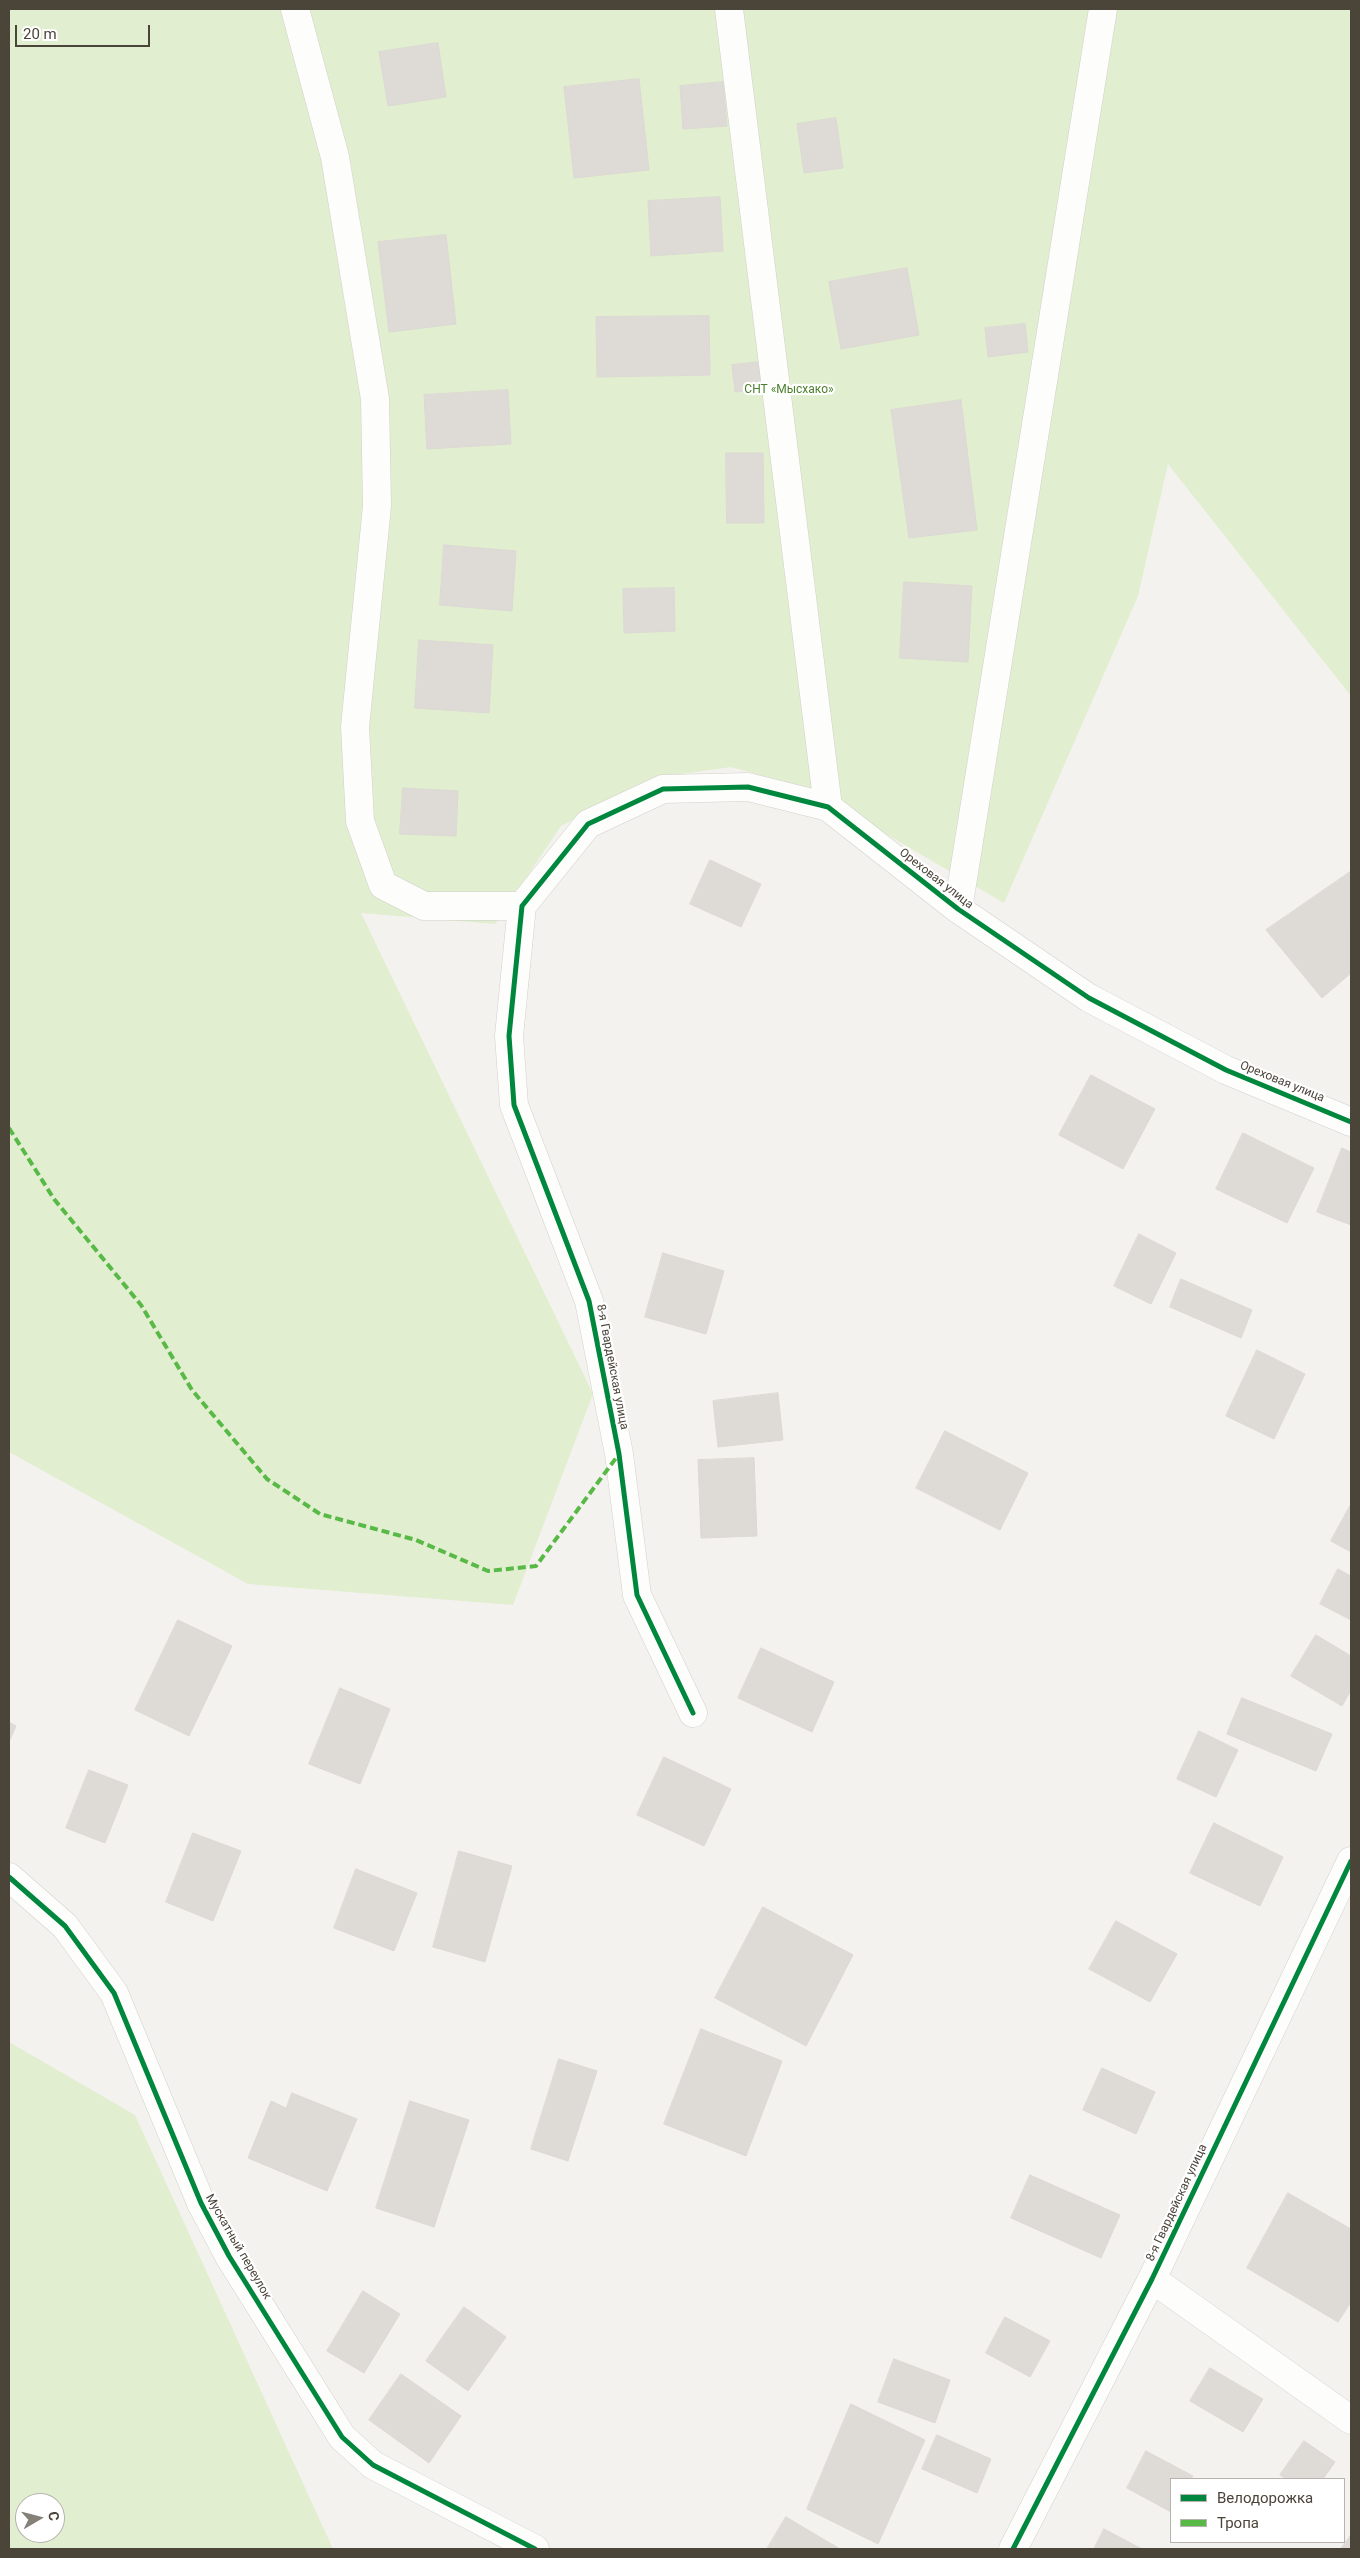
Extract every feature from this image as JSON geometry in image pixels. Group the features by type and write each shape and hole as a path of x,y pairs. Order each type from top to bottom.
{"street":[{"path":"295,9 335,157 375,399 377,506 354,727 360,821 383,885 424,906 522,906"},
{"path":"729,9 828,808"},
{"path":"958,910 1103,9"},
{"name":"Ореховая улица","path":"522,906 588,824 663,789 748,787 828,808 958,910 1098,1002 1226,1070 1351,1122"},
{"name":"8-я Гвардейская улица","path":"522,906 509,1036 514,1105 589,1301 619,1454 638,1595 693,1713"},
{"name":"8-я Гвардейская улица","path":"1014,2549 1152,2279 1351,1861"},
{"name":"Мускатный переулок","path":"9,1877 65,1926 114,1993 201,2202 229,2256 342,2437 373,2465 535,2549"},
{"path":"1152,2279 1351,2420"}],"green space":[{"name":"СНТ «Мысхако»","path":"9,9 1351,9 1351,696 1168,464 1138,596 1004,903 807,788 731,767 654,778 561,826 495,924 361,913 593,1394 513,1605 248,1584 9,1452"},
{"path":"9,2042 135,2115 333,2549 9,2549"}],"building":[{"path":"438,43 446,97 388,106 379,52"},
{"path":"639,79 649,170 574,178 564,87"},
{"path":"723,82 727,126 683,129 680,86"},
{"path":"836,118 843,168 804,173 797,124"},
{"path":"720,197 723,251 651,256 648,201"},
{"path":"446,235 456,324 389,332 378,242"},
{"path":"907,268 919,335 841,349 829,282"},
{"path":"709,316 710,375 597,377 596,317"},
{"path":"1025,324 1028,352 988,357 985,328"},
{"path":"769,361 772,388 735,392 732,365"},
{"path":"508,390 511,444 427,449 424,395"},
{"path":"961,400 977,530 909,538 891,410"},
{"path":"726,453 763,453 764,523 727,523"},
{"path":"444,545 516,551 512,611 440,605"},
{"path":"904,582 972,586 968,662 900,658"},
{"path":"674,588 675,631 624,633 623,589"},
{"path":"419,640 493,645 489,713 415,708"},
{"path":"403,788 458,791 456,836 400,834"},
{"path":"710,860 761,884 741,927 690,904"},
{"path":"1350,872 1351,973 1322,998 1266,930"},
{"path":"1091,1075 1155,1109 1123,1169 1059,1135"},
{"path":"1243,1133 1314,1168 1287,1223 1216,1189"},
{"path":"1342,1148 1351,1152 1351,1225 1317,1212"},
{"path":"1139,1234 1176,1253 1151,1304 1114,1286"},
{"path":"663,1253 724,1271 706,1334 645,1317"},
{"path":"1181,1279 1252,1310 1241,1338 1170,1307"},
{"path":"1257,1350 1305,1374 1274,1439 1226,1416"},
{"path":"778,1393 783,1440 718,1447 713,1401"},
{"path":"945,1431 1028,1473 1000,1530 916,1488"},
{"path":"754,1458 757,1536 701,1538 698,1460"},
{"path":"1351,1504 1351,1552 1331,1541"},
{"path":"1338,1569 1351,1576 1351,1620 1320,1604"},
{"path":"178,1620 232,1646 189,1736 135,1710"},
{"path":"1316,1635 1351,1656 1351,1690 1342,1706 1291,1676"},
{"path":"761,1648 834,1682 812,1732 738,1698"},
{"path":"340,1688 390,1709 360,1784 309,1764"},
{"path":"1242,1698 1332,1734 1316,1771 1227,1734"},
{"path":"9,1722 16,1726 9,1742"},
{"path":"1199,1731 1238,1750 1216,1797 1177,1779"},
{"path":"664,1757 731,1789 704,1846 637,1815"},
{"path":"89,1770 128,1785 105,1843 66,1828"},
{"path":"1214,1823 1283,1857 1260,1906 1190,1873"},
{"path":"193,1833 241,1851 213,1921 166,1902"},
{"path":"459,1851 512,1866 485,1962 433,1947"},
{"path":"356,1869 417,1893 394,1951 334,1928"},
{"path":"763,1907 853,1955 806,2046 715,1998"},
{"path":"1116,1921 1177,1954 1150,2002 1089,1969"},
{"path":"701,2029 782,2061 746,2156 664,2124"},
{"path":"559,2059 597,2071 568,2161 531,2149"},
{"path":"1102,2068 1155,2092 1136,2134 1083,2110"},
{"path":"292,2093 357,2119 327,2191 248,2158 271,2101 286,2108"},
{"path":"410,2101 469,2120 434,2227 376,2208"},
{"path":"1030,2175 1120,2215 1101,2258 1011,2218"},
{"path":"1288,2193 1351,2229 1351,2302 1338,2322 1247,2268"},
{"path":"363,2291 400,2314 364,2373 327,2351"},
{"path":"464,2307 506,2337 468,2391 426,2361"},
{"path":"1005,2317 1050,2341 1030,2377 986,2353"},
{"path":"894,2359 950,2380 935,2423 878,2402"},
{"path":"1210,2368 1263,2399 1243,2432 1190,2401"},
{"path":"401,2374 461,2416 429,2463 369,2420"},
{"path":"851,2404 925,2440 878,2544 807,2509"},
{"path":"937,2435 991,2459 977,2493 922,2469"},
{"path":"1304,2441 1335,2462 1324,2478 1284,2478 1280,2475"},
{"path":"1146,2451 1193,2476 1192,2478 1170,2478 1170,2511 1127,2488"},
{"path":"786,2517 840,2549 767,2549"},
{"path":"1104,2529 1142,2549 1094,2549"},
{"path":"1351,2535 1351,2549 1341,2549"}],"marked path":[{"path":"9,1128 54,1199 141,1305 192,1390 267,1479 320,1514 416,1540 488,1571 536,1566 619,1454"}],"cycle path":[{"path":"693,1713 637,1595 619,1454 589,1301 514,1105 509,1036 522,906 588,824 663,789 748,787 828,807 958,909 1089,998 1226,1070 1351,1122"},
{"path":"1013,2549 1152,2279 1351,1861"},
{"path":"9,1877 65,1926 114,1993 201,2203 229,2256 342,2437 373,2465 535,2549"}]}
